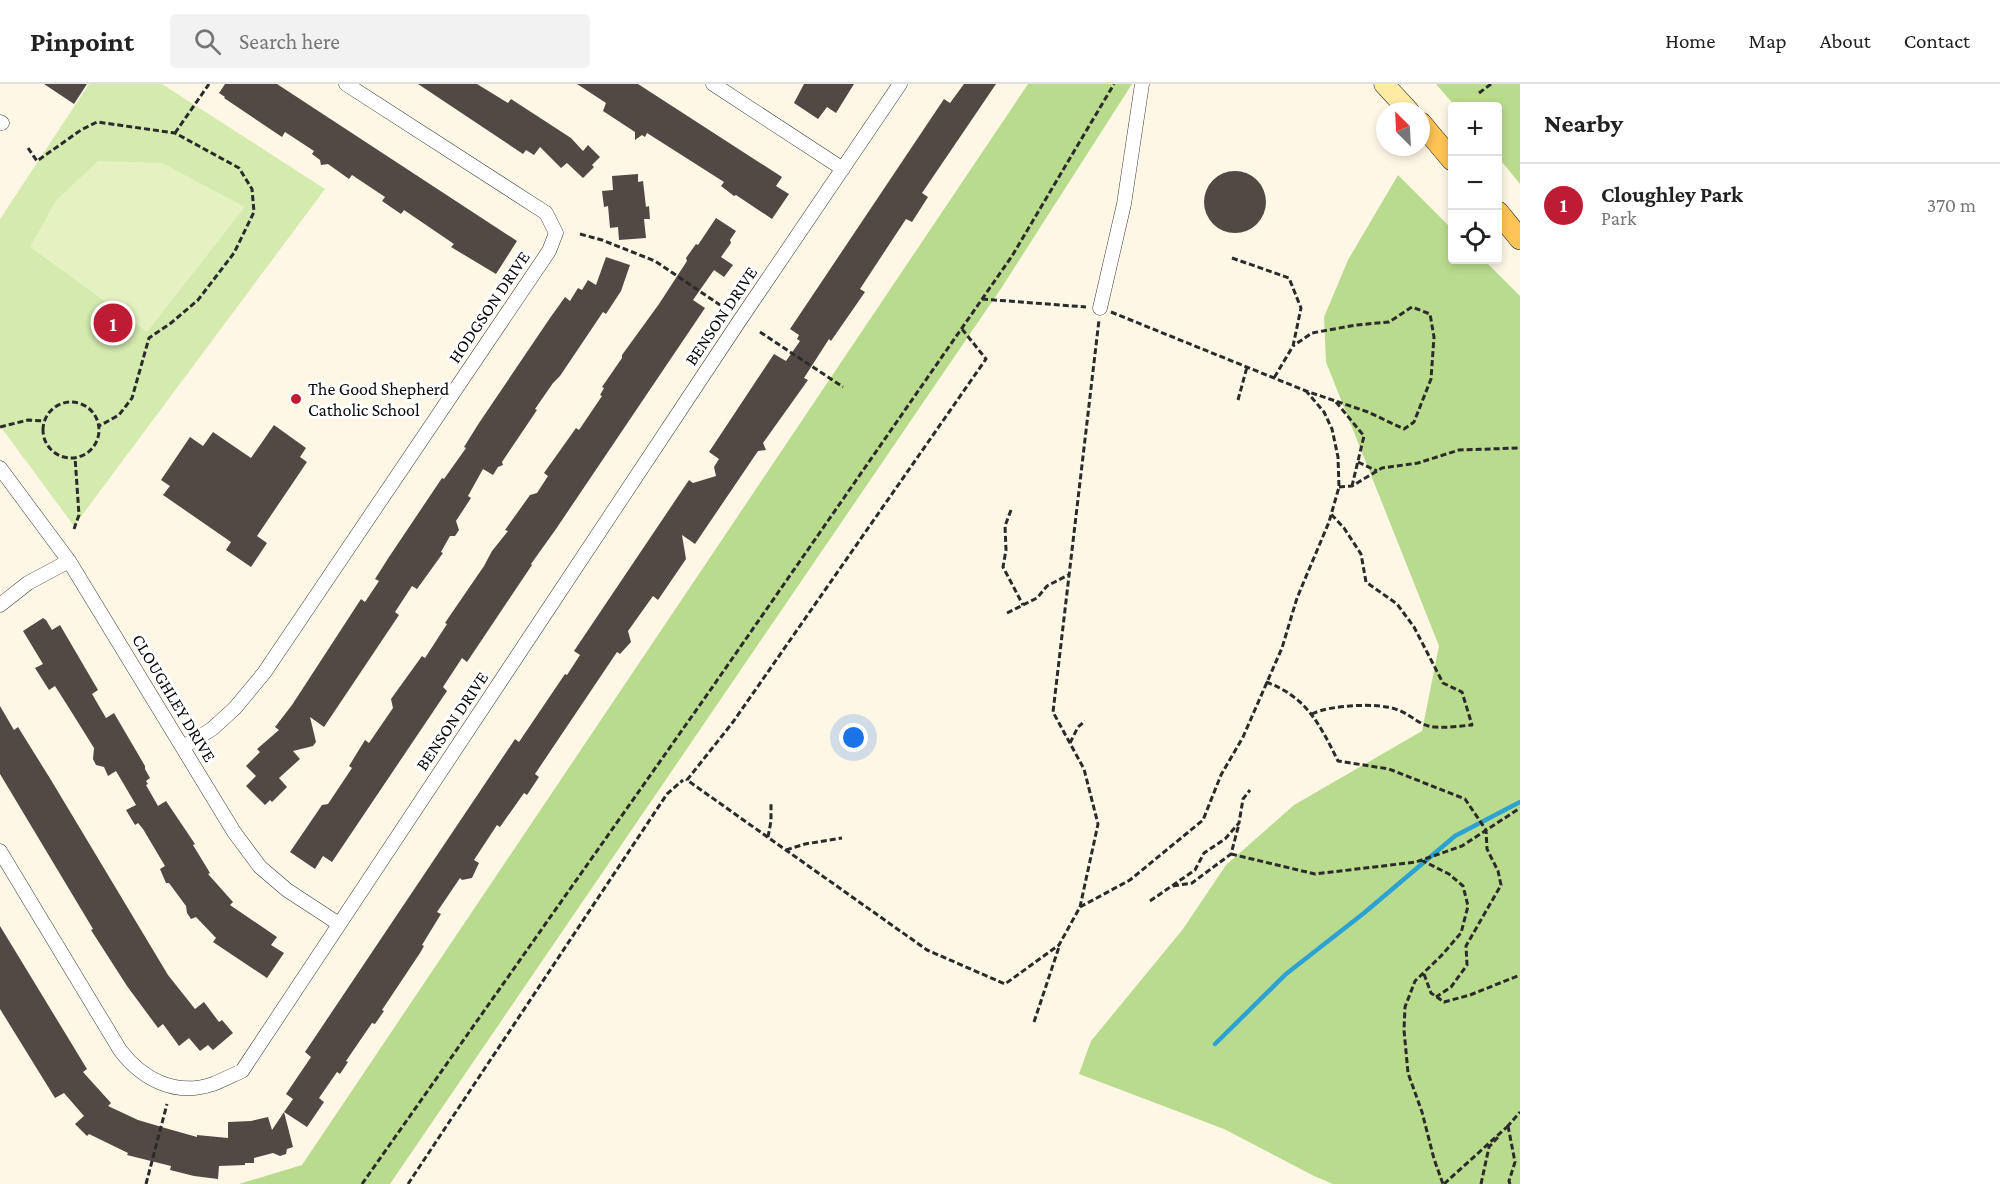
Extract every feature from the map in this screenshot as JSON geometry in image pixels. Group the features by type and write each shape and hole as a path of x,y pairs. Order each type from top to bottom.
{"main road":[{"path":"1384,84 1401,102"},
{"path":"1430,134 1449,156"},
{"path":"1502,218 1520,239"}],"street":[{"name":"HODGSON DRIVE","path":"183,747 212,729 235,708 264,673 549,251 556,232 546,213 346,84"},
{"path":"713,84 843,169"},
{"name":"BENSON DRIVE","path":"0,851 120,1050 132,1065 149,1078 179,1089 210,1085 242,1071 705,372 900,84"},
{"path":"1100,308 1124,204 1142,84"},
{"name":"CLOUGHLEY DRIVE","path":"0,468 69,561 234,832 260,867 287,890 339,924"},
{"path":"0,605 28,584 69,561"}],"path":[{"path":"175,133 209,84"},
{"path":"362,1184 709,692 1012,256 1114,84"},
{"path":"1479,93 1491,84"},
{"path":"28,148 37,161 81,130 97,122 175,133 239,168 252,189 254,212 234,253 198,300 149,338 132,398 119,415 99,426"},
{"path":"580,234 602,240 655,261 723,307"},
{"path":"1232,258 1289,278 1301,308 1293,346 1274,378"},
{"path":"982,299 1100,308 1306,391 1368,412 1404,429 1414,422 1431,380 1434,337 1430,314 1412,307 1389,322 1312,333 1293,346"},
{"path":"1034,1022 1059,945 1080,907 1098,824 1084,769 1053,712 1100,308"},
{"path":"962,329 986,359 733,722 687,780 927,951 1005,984 1059,945"},
{"path":"760,332 843,387"},
{"path":"1238,400 1247,367"},
{"path":"1080,907 1130,880 1203,820 1221,775 1243,737 1282,648 1297,598 1331,514 1339,487 1338,457 1332,429 1324,412 1306,391"},
{"path":"1335,401 1364,436 1352,486"},
{"path":"64,403 82,404 90,409 99,426 99,435 91,450 75,458 57,454 45,440 44,421 55,406 64,403"},
{"path":"0,428 28,420 44,421"},
{"path":"1339,487 1352,486 1382,468 1418,464 1459,450 1520,448"},
{"path":"74,530 79,515 75,458"},
{"path":"1358,462 1377,471"},
{"path":"1011,510 1005,526 1006,550 1003,567 1023,605"},
{"path":"1312,714 1332,709 1381,706 1399,710 1415,722 1434,727 1472,724 1462,692 1443,682 1414,627 1397,604 1366,582 1361,554 1344,528 1331,514"},
{"path":"1007,613 1037,598 1047,586 1070,574"},
{"path":"1266,682 1298,698 1319,723 1338,761 1389,769 1466,800 1486,830 1487,849 1498,871 1501,885 1466,946 1467,965 1451,987 1436,997"},
{"path":"1070,743 1078,728 1085,721"},
{"path":"408,1184 667,794 683,780"},
{"path":"1170,887 1192,884 1231,854 1243,799 1250,790"},
{"path":"768,837 771,802"},
{"path":"1231,854 1314,874 1421,860 1462,846 1520,808"},
{"path":"1150,900 1195,870 1204,853 1225,838 1239,823"},
{"path":"786,850 805,844 842,838"},
{"path":"1421,860 1449,874 1463,886 1468,906 1461,933 1415,981 1405,1007 1408,1073 1444,1184 1508,1126"},
{"path":"1424,974 1431,993 1444,1002 1470,996 1520,975"},
{"path":"146,1184 167,1104"},
{"path":"1481,1184 1490,1147 1520,1112"},
{"path":"1508,1126 1515,1162 1510,1184"}],"green space":[{"path":"89,84 162,84 325,189 74,526 0,426 0,219"},
{"path":"1028,84 1132,84 1002,287 390,1184 239,1184 302,1165"},
{"path":"1436,84 1520,84 1520,184 1502,162 1502,102 1452,102"},
{"path":"98,161 162,163 245,207 147,332 30,247 56,200"},
{"path":"1398,175 1448,225 1448,264 1488,264 1520,296 1520,1184 1333,1184 1224,1129 1079,1074 1091,1041 1183,929 1226,865 1294,805 1422,731 1439,646 1326,362 1324,317 1348,260"}],"building":[{"path":"44,84 87,84 74,104"},
{"path":"225,84 277,84 517,241 496,274 451,247 454,244 404,210 401,214 382,201 385,197 352,175 349,179 328,164 321,165 320,160 312,154 314,151 285,132 282,137 224,98 219,93"},
{"path":"418,84 477,84 508,103 511,99 571,138 583,151 588,145 600,157 583,178 567,163 561,168 540,147 534,155 526,150 523,154"},
{"path":"577,84 638,84 782,177 776,186 789,194 772,219 721,186 724,182 647,133 645,137 642,135 635,140 635,132 603,111 606,103"},
{"path":"804,84 854,84 836,113 827,107 818,119 794,103"},
{"path":"964,84 996,84 922,193 928,197 912,222 906,219 860,289 865,292 831,341 829,339 804,378 808,380 763,443 766,450 758,451 695,544 682,535 686,559 658,600 653,596 628,631 631,642 620,654 617,652 535,774 539,777 527,795 524,793 500,827 497,825 474,860 479,863 472,878 462,880 460,878 437,912 441,914 422,945 424,946 420,953 375,1024 372,1023 346,1061 348,1062 340,1074 337,1072 319,1098 324,1102 307,1127 284,1112 293,1099 286,1094 311,1057 305,1052 515,739 519,742 565,674 567,675 580,655 574,651 689,480 693,483 716,476 714,467 719,459 709,452 774,354 786,361 800,341 797,339 799,335 790,329 944,99 950,103"},
{"path":"1235,171 1252,176 1257,180 1261,185 1266,202 1261,219 1257,224 1252,228 1235,233 1218,228 1213,224 1209,219 1204,202 1209,185 1213,180 1218,176"},
{"path":"638,174 638,182 643,181 646,207 649,206 650,219 644,219 646,238 619,240 618,227 610,228 608,206 604,207 602,191 613,190 612,176"},
{"path":"716,218 736,231 721,257 733,265 724,277 714,270 693,300 705,308 467,662 462,658 443,687 447,691 332,862 323,856 315,869 290,852 322,805 328,804 352,768 349,766 365,740 369,743 393,708 391,699 422,656 425,658 492,551 508,531 505,530 530,495 537,493 548,476 544,473 576,428 579,430 602,396 600,395 604,388 602,387 622,355 659,304 687,261 686,258"},
{"path":"606,257 630,265 621,291 606,314 603,312 535,409 537,410 502,462 503,465 498,467 493,475 483,469 468,496 471,498 456,521 459,530 455,536 450,536 441,552 443,553 417,589 412,586 395,612 399,615 324,727 310,717 316,742 313,746 293,751 300,759 279,778 287,787 272,802 270,800 265,805 246,786 256,776 246,766 260,752 257,749 279,730 275,727 292,705 361,599 365,602 379,581 375,579 389,557 442,478 444,479 466,448 464,447 479,423 550,318 565,297 570,301 578,288 582,290 588,280 596,285"},
{"path":"274,425 306,448 300,457 307,462 257,536 267,543 251,567 226,550 231,542 163,495 170,486 161,480 190,437 203,446 213,432 251,458"},
{"path":"43,618 52,630 60,625 98,690 92,694 106,718 114,713 145,766 150,778 146,781 148,784 146,785 158,806 166,801 195,844 193,845 210,873 208,874 233,902 230,905 277,937 271,945 284,953 267,978 213,942 216,938 196,917 191,919 186,906 169,883 166,883 160,869 165,866 143,829 138,823 135,825 126,810 136,805 116,771 108,776 104,767 96,765 93,759 94,748 69,708 55,686 49,690 35,668 43,664 23,631"},
{"path":"0,706 14,730 18,727 168,975 195,1009 204,1002 219,1022 222,1020 233,1033 213,1050 208,1045 200,1051 189,1038 179,1046 163,1024 158,1028 127,986 91,930 93,929 0,774"},
{"path":"0,926 87,1069 83,1072 111,1103 108,1106 138,1120 197,1137 197,1135 228,1138 228,1122 251,1121 268,1117 272,1130 284,1112 293,1147 280,1156 273,1153 254,1158 254,1163 219,1166 218,1179 170,1170 171,1166 127,1155 128,1153 89,1134 87,1136 75,1124 84,1116 64,1093 55,1098 0,1009"}],"waterway":[{"path":"1215,1044 1286,974 1364,913 1455,836 1520,802"}],"place":[{"name":"Cloughley Park","path":"113,323"},
{"name":"The Good Shepherd Catholic School","path":"296,399"}]}
